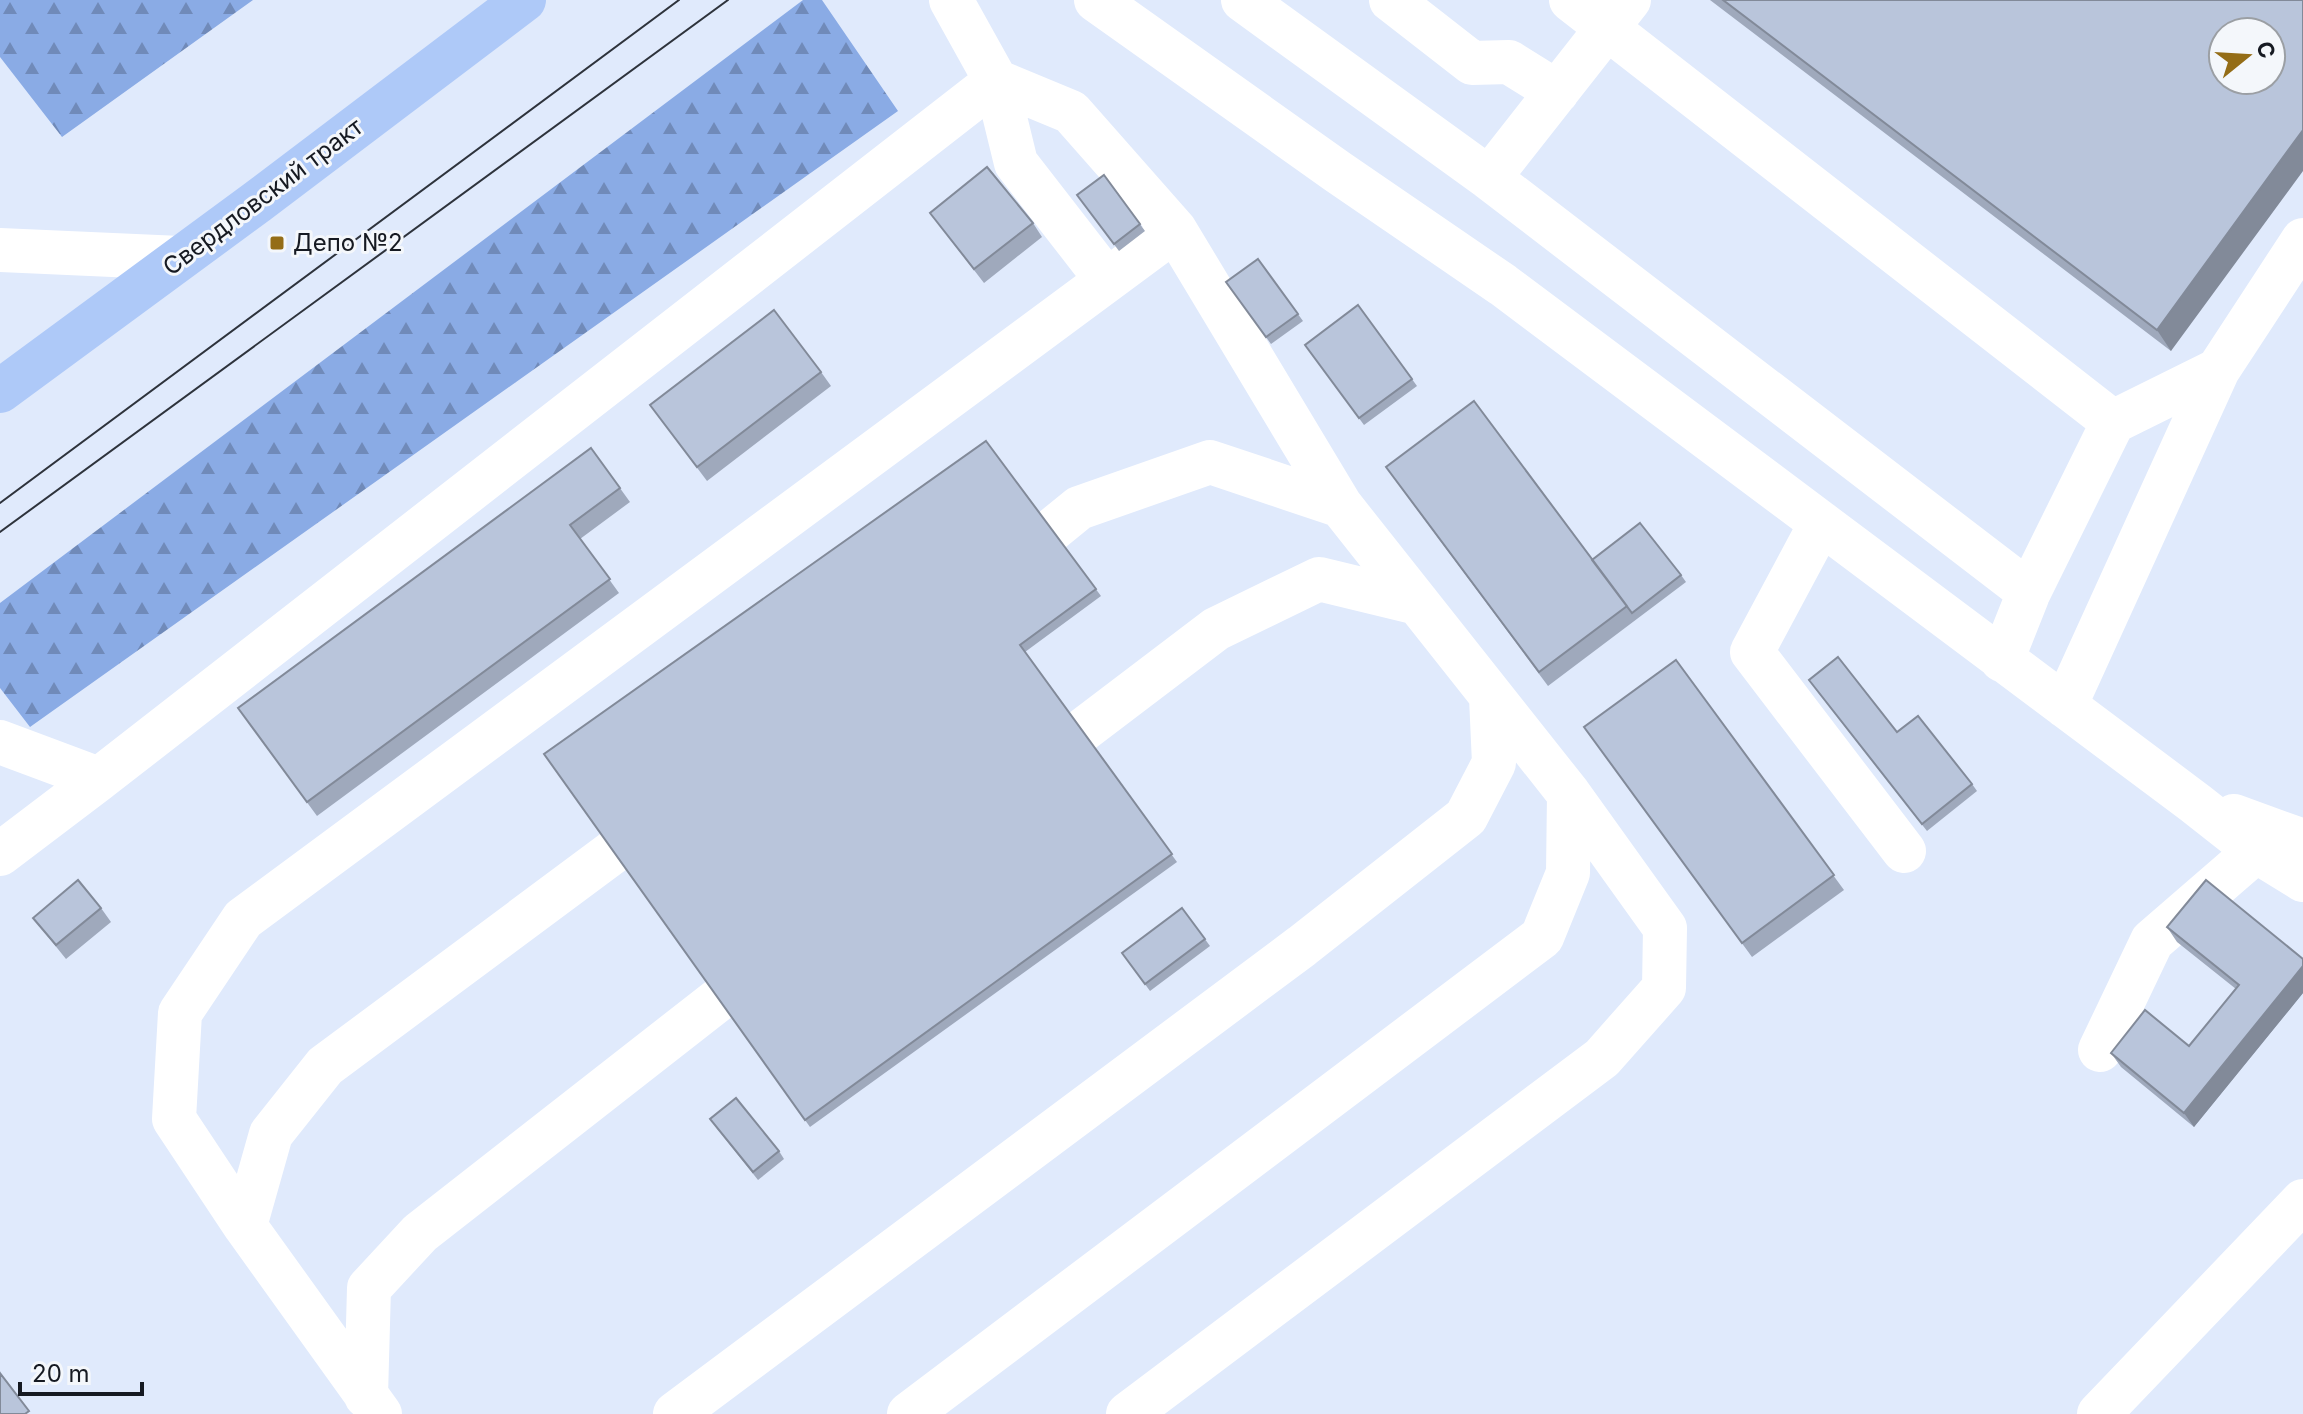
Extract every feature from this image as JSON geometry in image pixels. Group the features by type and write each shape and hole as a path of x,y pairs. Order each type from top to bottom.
{"main road":[{"name":"Свердловский тракт","path":"0,391 522,3"}],"street":[{"path":"951,0 996,81 1016,163 1106,279"},
{"path":"1096,0 1503,285 2256,851 2303,880"},
{"path":"1243,0 1489,178 2029,592"},
{"path":"1391,0 1472,63 1509,62 1557,92"},
{"path":"1571,0 1619,14 2113,422"},
{"path":"1489,178 1619,14"},
{"path":"996,81 1071,112 1175,230 1341,506 1569,794 1665,928 1664,988 1602,1058 1128,1414"},
{"path":"0,854 996,81"},
{"path":"373,1405 245,1226 174,1119 180,1013 243,919 1175,230"},
{"path":"2065,706 2218,370 2303,240"},
{"path":"0,250 180,258"},
{"path":"2002,660 2029,592 2113,422 2218,370"},
{"path":"1052,530 1079,508 1210,462 1341,506"},
{"path":"1821,523 1752,652 1904,851"},
{"path":"1083,730 1216,629 1319,579 1418,603"},
{"path":"675,1414 1302,946 1466,817 1494,763 1491,697"},
{"path":"0,742 99,779"},
{"path":"909,1414 1542,937 1568,873 1569,794"},
{"path":"2195,803 2303,841"},
{"path":"2100,1050 2152,941 2256,851"},
{"path":"245,1226 271,1134 325,1066 613,852"},
{"path":"373,1405 369,1288 420,1233 718,1000"},
{"path":"2099,1414 2303,1201"}],"green space":[{"path":"0,0 253,0 62,137 0,57"},
{"path":"803,0 822,0 898,111 30,727 0,688 0,603"}],"building":[{"path":"1723,0 2303,0 2303,130 2157,330"},
{"path":"987,167 1033,223 974,269 930,213"},
{"path":"1104,175 1140,224 1114,244 1077,195"},
{"path":"1258,259 1298,314 1266,337 1226,282"},
{"path":"1358,305 1412,379 1359,418 1305,345"},
{"path":"774,310 821,372 697,467 650,405"},
{"path":"1474,401 1627,606 1539,672 1386,467"},
{"path":"986,441 1096,589 1020,645 1172,854 805,1120 544,754"},
{"path":"591,448 620,488 570,525 610,579 307,802 238,708"},
{"path":"1640,523 1681,575 1632,613 1592,560"},
{"path":"1838,657 1897,732 1918,716 1972,784 1922,824 1809,680"},
{"path":"1676,660 1834,875 1742,943 1584,727"},
{"path":"78,880 101,908 56,945 33,918"},
{"path":"2206,880 2303,959 2303,966 2184,1113 2111,1053 2145,1010 2189,1046 2239,985 2167,927"},
{"path":"1182,908 1205,939 1145,984 1122,953"},
{"path":"736,1098 779,1151 753,1172 710,1119"},
{"path":"0,1373 29,1411 25,1414 0,1414"}],"tram line":[{"path":"0,503 679,0"},
{"path":"0,532 728,0"}],"place":[{"name":"Депо №2","path":"277,243"}]}
